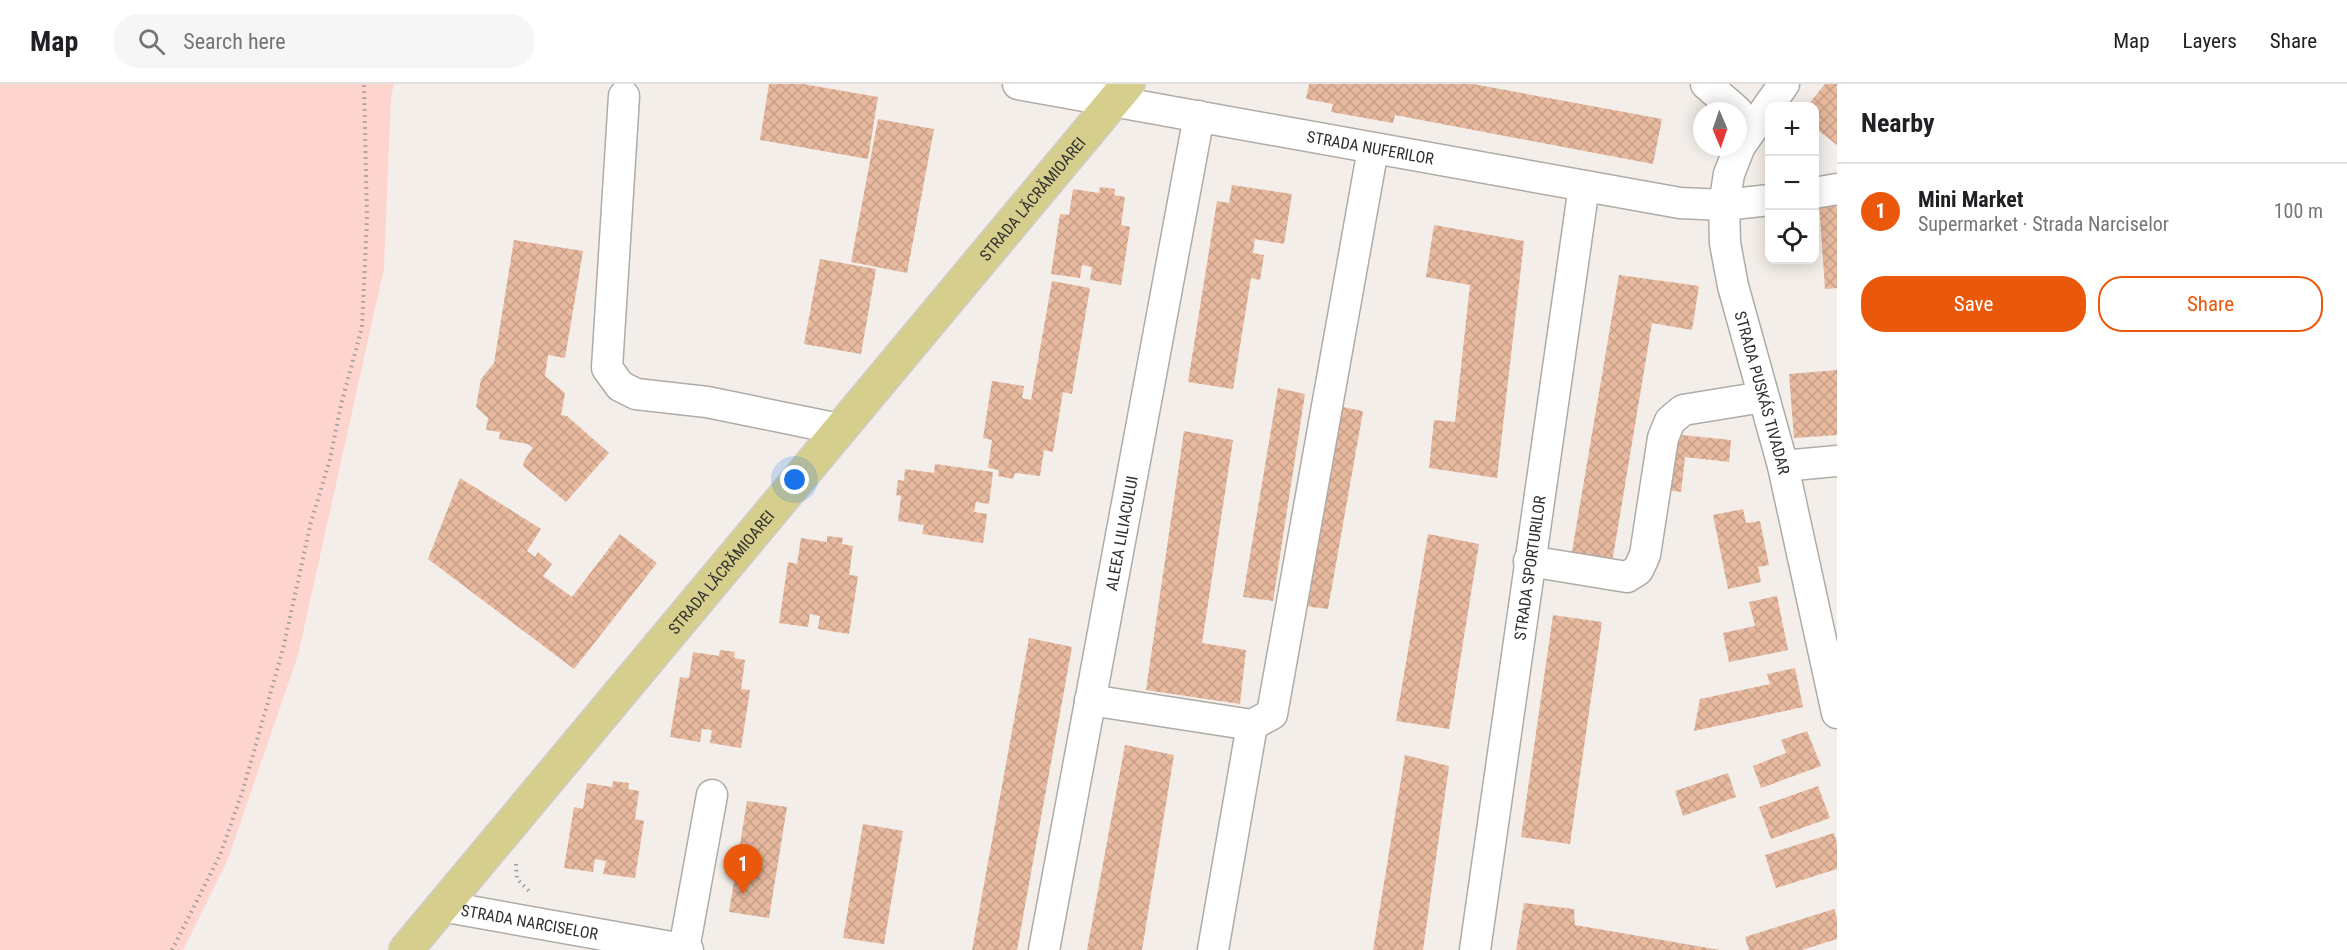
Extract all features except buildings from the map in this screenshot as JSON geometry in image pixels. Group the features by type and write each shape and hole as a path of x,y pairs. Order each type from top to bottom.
{"main road":[{"name":"STRADA LĂCRĂMIOAREI","path":"406,950 1121,92"}],"street":[{"name":"STRADA NUFERILOR","path":"1018,84 1121,92 1199,116 1680,203 1724,205 1765,201"},
{"path":"1706,84 1726,102"},
{"name":"STRADA PUSKÁS TIVADAR","path":"1747,112 1784,84"},
{"path":"624,96 607,368 620,386 636,394 707,402 839,429"},
{"name":"ALEEA LILIACULUI","path":"1044,950 1199,116"},
{"path":"1090,700 1252,725 1272,714 1373,149"},
{"name":"STRADA PUSKÁS TIVADAR","path":"1736,156 1729,174 1724,205 1725,243 1733,286 1783,466 1837,713"},
{"name":"STRADA SPORTURILOR","path":"1474,950 1584,186"},
{"path":"1819,192 1837,189"},
{"path":"1529,561 1627,577 1638,570 1645,555 1663,438 1670,422 1683,410 1763,397"},
{"path":"1783,466 1837,461"},
{"path":"1213,950 1252,725"},
{"path":"686,950 712,795"},
{"name":"STRADA NARCISELOR","path":"441,906 686,950"}],"path":[{"path":"172,950 220,855 242,793 284,649 311,522 330,459 341,405 362,327 367,219 364,84"}],"shaded area":[{"path":"0,84 394,84 391,97 384,268 298,655 228,859 183,950 0,950"}],"place":[{"name":"Mini Market","path":"743,894"}]}
